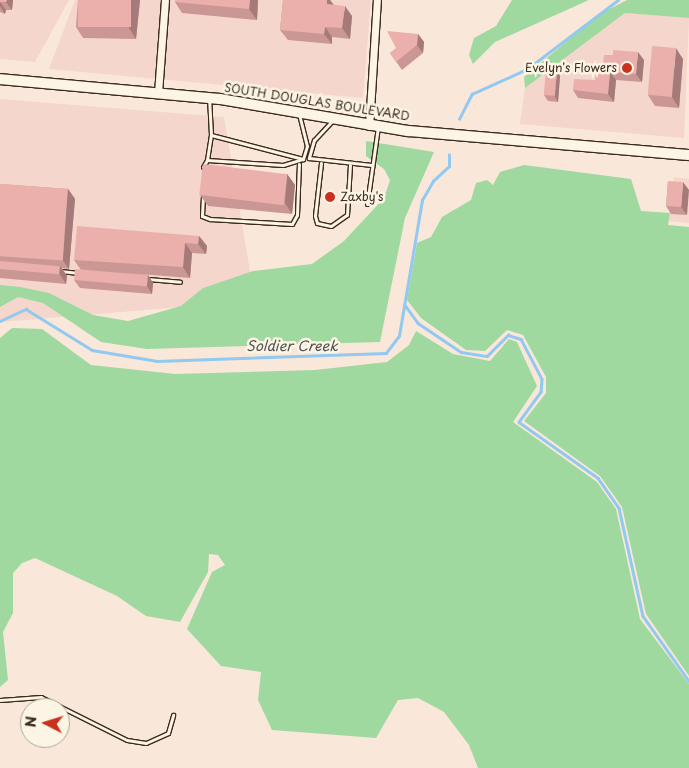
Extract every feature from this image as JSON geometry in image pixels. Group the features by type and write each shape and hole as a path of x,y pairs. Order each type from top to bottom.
{"main road":[{"name":"SOUTH DOUGLAS BOULEVARD","path":"0,79 209,98 373,126 689,155"}],"street":[{"path":"158,93 165,0"},
{"path":"373,126 377,0"}],"lane":[{"path":"203,172 211,135 209,98"},
{"path":"299,113 310,151"},
{"path":"333,119 310,151 309,158 321,163 372,165"},
{"path":"367,204 372,165 373,126"},
{"path":"211,135 303,159"},
{"path":"203,187 202,216 285,226 297,216 299,164 303,159 307,146"},
{"path":"207,160 299,164"},
{"path":"321,163 315,216 317,223 330,226 347,215 350,165"},
{"path":"54,271 90,274"},
{"path":"137,278 180,282"},
{"path":"0,700 41,697 128,740 146,742 168,733 173,715"}],"shaded area":[{"path":"0,0 69,0 35,62 0,59"},
{"path":"75,0 371,0 363,98 49,69"},
{"path":"625,13 689,18 684,138 520,124 525,88"},
{"path":"0,99 224,117 255,301 0,322"},
{"path":"674,177 689,179 689,223 669,221"}],"green space":[{"path":"512,0 589,0 495,42 473,64 469,55 474,38 496,26"},
{"path":"627,0 689,0 689,18 625,13 525,88 524,77 598,15"},
{"path":"366,141 434,152 405,218 380,342 147,349 101,342 43,303 18,297 0,307 0,285 20,287 49,293 93,315 128,321 181,306 203,288 253,271 312,264 344,241 384,198 390,180 384,169 366,156"},
{"path":"524,165 631,179 641,211 670,213 668,225 689,227 689,676 646,614 622,507 600,476 524,421 546,393 546,377 523,335 507,330 485,351 466,350 421,318 407,300 417,243 431,237 442,217 471,200 476,183 487,180 493,185 500,172"},
{"path":"12,328 42,329 91,365 175,374 315,370 387,362 409,345 416,331 453,354 490,361 509,339 517,342 537,386 513,422 597,482 616,509 640,619 689,684 689,768 478,768 469,745 444,712 418,698 398,700 376,738 272,730 258,700 261,672 221,666 187,629 212,572 225,565 218,555 209,554 208,572 180,622 146,616 117,596 35,558 22,563 13,573 13,613 3,632 8,680 0,687 0,338"}],"building":[{"path":"78,0 131,0 131,27 78,27"},
{"path":"175,0 250,0 249,9 175,2"},
{"path":"283,0 327,0 327,4 345,6 342,28 325,27 324,34 280,30"},
{"path":"387,31 418,34 417,45 396,62 390,53 396,48"},
{"path":"652,46 676,48 672,97 648,95"},
{"path":"613,50 638,52 636,74 610,72 608,94 573,90 574,79 595,80 597,63 603,63 604,55 613,55"},
{"path":"546,69 557,70 555,96 544,95"},
{"path":"203,164 287,174 284,205 199,195"},
{"path":"668,181 683,182 681,207 666,206"},
{"path":"0,184 68,189 63,261 0,256"},
{"path":"77,226 199,236 198,244 185,243 183,267 74,260"},
{"path":"0,261 60,266 59,274 0,269"},
{"path":"75,269 148,275 147,286 74,280"}],"waterway":[{"name":"Soldier Creek","path":"459,119 472,94 527,69 618,0"},
{"name":"Soldier Creek","path":"0,321 26,309 92,350 157,361 386,353 399,336 422,200 433,181 449,166 449,155"},
{"path":"405,305 418,323 461,352 487,356 508,335 521,339 542,379 541,392 519,422 598,478 619,508 643,616 689,681"}],"place":[{"name":"Evelyn's Flowers","path":"627,68"},
{"name":"Zaxby's","path":"330,197"}]}
